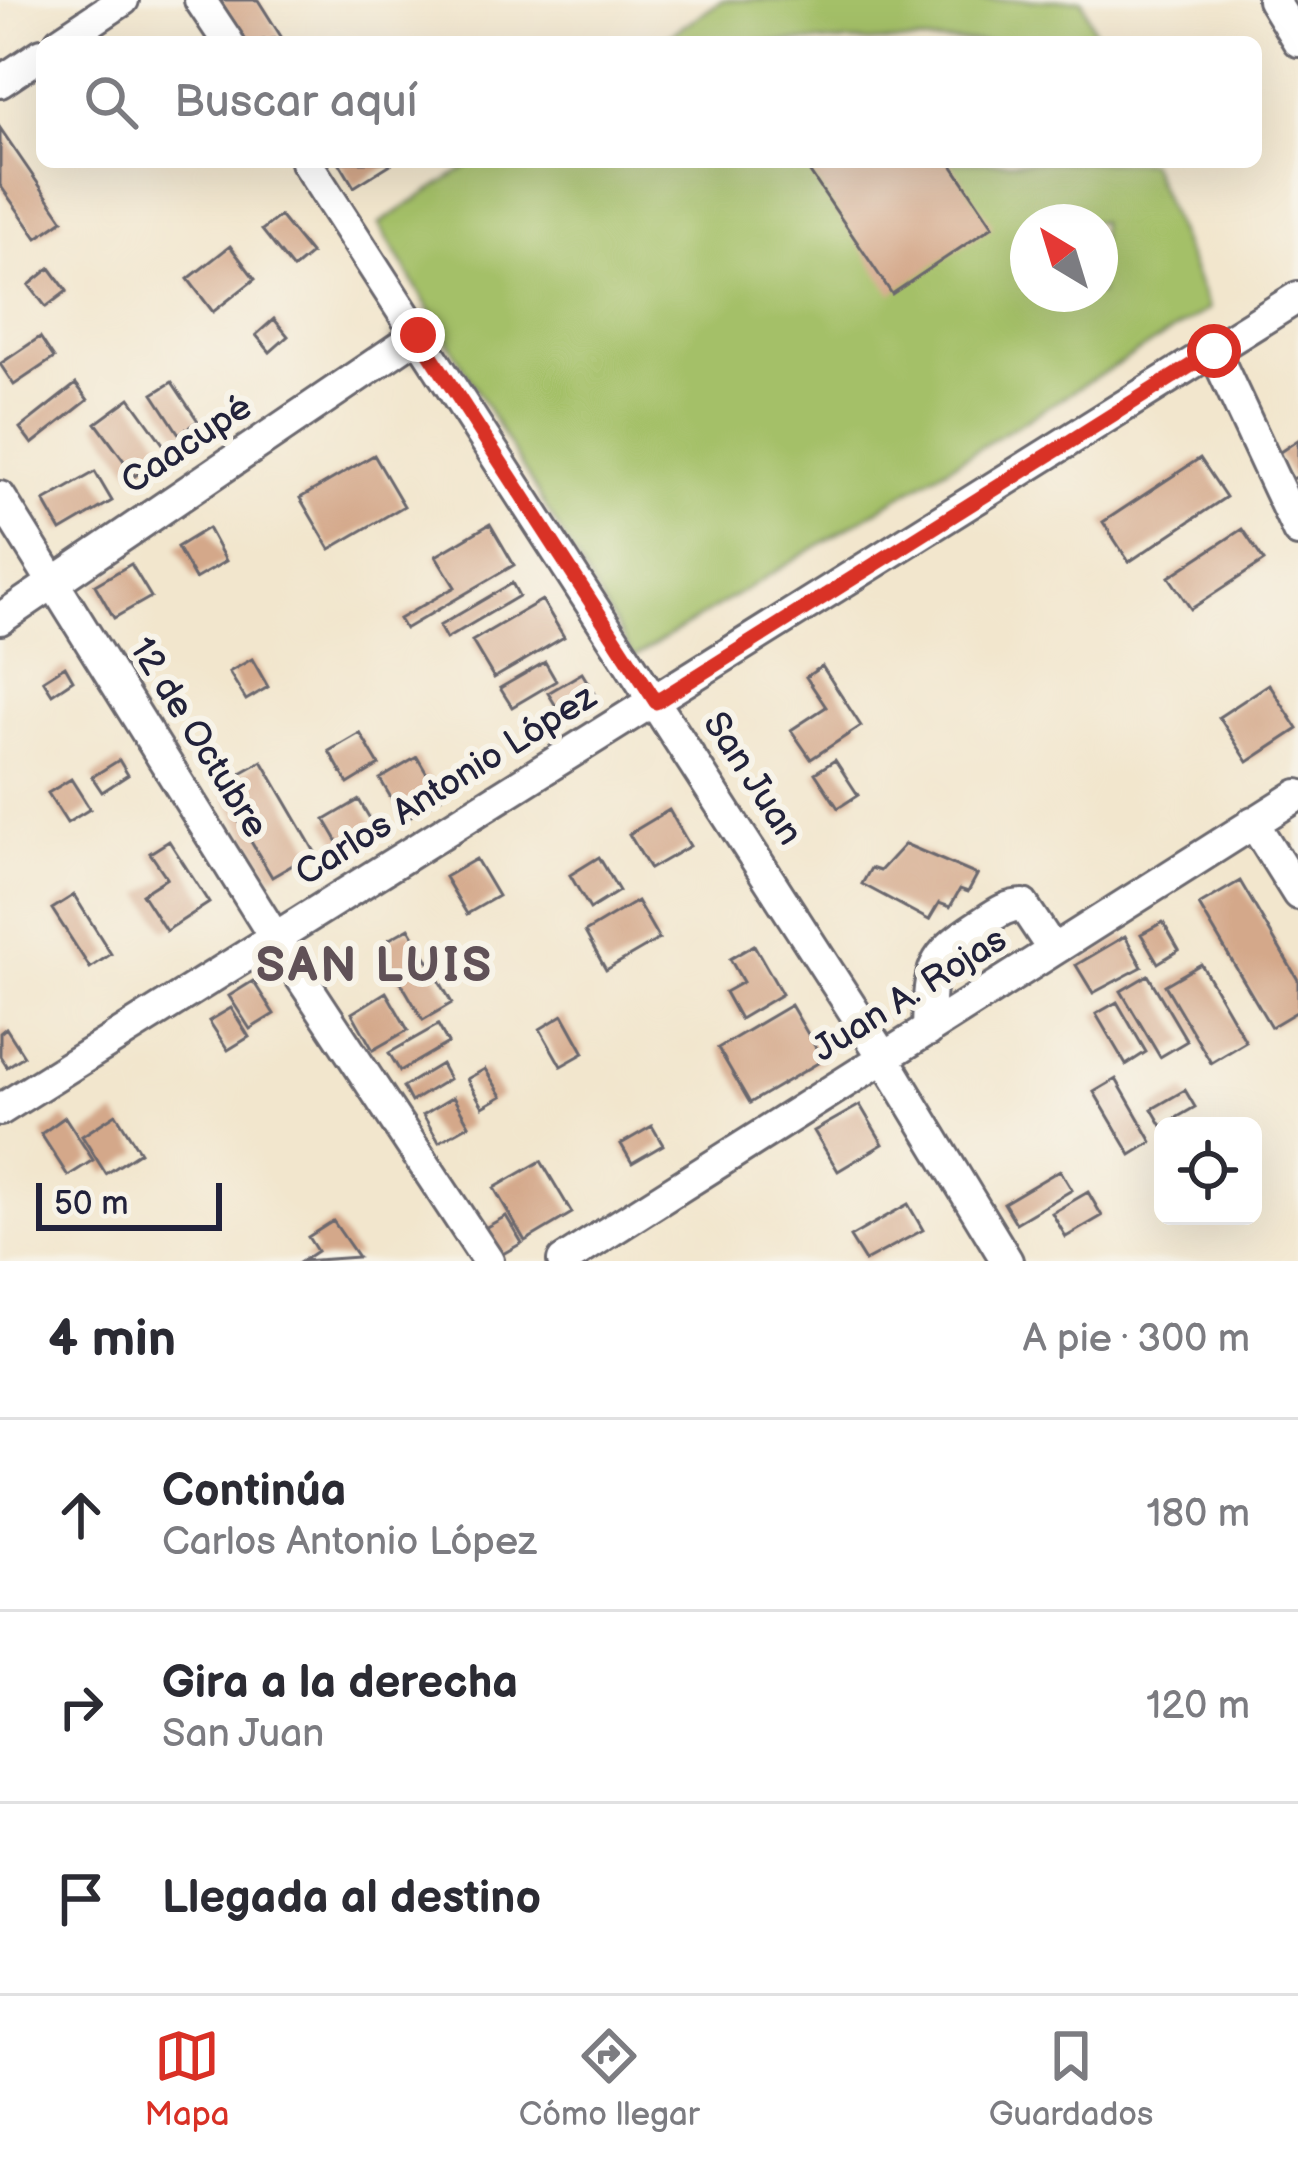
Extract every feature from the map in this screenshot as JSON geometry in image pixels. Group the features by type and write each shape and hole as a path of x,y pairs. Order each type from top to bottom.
{"street":[{"path":"69,36 123,0"},
{"path":"200,0 224,36"},
{"path":"1274,0 1298,41"},
{"path":"0,82 36,58"},
{"name":"San Juan","path":"310,168 884,1058 1007,1261"},
{"name":"Carlos Antonio López","path":"0,1110 1298,297"},
{"name":"Caacupé","path":"0,619 418,335"},
{"path":"1214,351 1298,531"},
{"name":"12 de Octubre","path":"0,497 275,938 488,1261"},
{"name":"Juan A. Rojas","path":"563,1261 1298,794"},
{"path":"1253,822 1298,894"},
{"path":"928,1031 930,971 948,944 1002,910 1023,905 1053,950"}],"green space":[{"path":"723,0 1082,0 1097,36 668,36"},
{"path":"465,168 1151,168 1209,309 634,657 379,224"}],"building":[{"path":"220,0 258,0 281,36 243,36"},
{"path":"0,128 63,220 37,238 0,185"},
{"path":"343,168 384,168 354,187"},
{"path":"807,168 954,168 993,226 892,294"},
{"path":"280,216 311,254 293,269 262,230"},
{"path":"230,246 255,279 213,312 188,279"},
{"path":"50,268 67,291 46,307 29,285"},
{"path":"274,319 288,336 270,352 256,335"},
{"path":"40,337 54,358 14,385 0,364"},
{"path":"172,382 198,421 179,434 153,394"},
{"path":"76,384 88,400 32,444 20,428"},
{"path":"130,398 168,451 135,476 96,423"},
{"path":"1298,440 1298,476 1293,479 1277,454"},
{"path":"374,455 404,506 330,549 300,498"},
{"path":"1200,458 1226,497 1129,562 1103,522"},
{"path":"95,472 112,501 61,531 44,501"},
{"path":"490,524 514,565 405,629 399,619 455,587 436,556"},
{"path":"208,528 226,561 195,579 177,547"},
{"path":"1242,529 1264,561 1191,609 1169,577"},
{"path":"131,564 151,597 114,618 95,585"},
{"path":"512,583 519,596 446,639 439,626"},
{"path":"542,600 564,637 494,678 472,641"},
{"path":"252,659 268,687 246,700 229,672"},
{"path":"545,662 556,681 512,707 500,688"},
{"path":"65,666 73,680 52,694 43,680"},
{"path":"822,666 861,726 811,759 791,730 826,707 806,677"},
{"path":"582,673 598,699 564,719 548,693"},
{"path":"1269,684 1298,729 1248,762 1219,717"},
{"path":"360,733 379,765 348,784 329,751"},
{"path":"417,757 441,798 404,820 380,779"},
{"path":"119,760 128,775 102,792 92,777"},
{"path":"835,760 858,795 838,808 815,773"},
{"path":"262,761 315,852 272,877 218,786"},
{"path":"71,779 90,809 67,823 48,793"},
{"path":"359,800 379,834 345,854 325,820"},
{"path":"669,810 690,846 650,869 629,834"},
{"path":"169,841 209,903 166,931 142,894 167,878 150,853"},
{"path":"905,844 977,875 968,892 960,889 950,907 939,903 929,920 862,884 871,868 880,871"},
{"path":"599,857 619,891 590,909 570,875"},
{"path":"476,859 498,896 467,914 445,877"},
{"path":"1240,881 1298,980 1298,1011 1271,1027 1199,905"},
{"path":"74,895 111,954 90,968 52,909"},
{"path":"637,901 659,939 606,970 585,932"},
{"path":"1163,922 1179,950 1158,963 1141,934"},
{"path":"409,928 452,1003 423,1020 379,945"},
{"path":"1125,936 1142,967 1093,993 1076,965"},
{"path":"754,945 782,994 740,1019 725,992 743,982 730,959"},
{"path":"1201,964 1246,1042 1211,1063 1165,985"},
{"path":"1148,975 1187,1041 1160,1057 1121,991"},
{"path":"253,981 274,1014 250,1029 229,996"},
{"path":"386,992 408,1030 373,1050 352,1013"},
{"path":"1117,1002 1146,1052 1126,1065 1096,1014"},
{"path":"791,1005 823,1060 750,1103 718,1048"},
{"path":"231,1008 249,1037 228,1050 209,1021"},
{"path":"563,1015 584,1053 561,1066 540,1029"},
{"path":"438,1025 448,1043 400,1071 389,1053"},
{"path":"6,1028 24,1056 7,1067 0,1056 0,1033"},
{"path":"441,1064 449,1079 411,1102 403,1087"},
{"path":"485,1069 502,1096 483,1107 467,1079"},
{"path":"1116,1079 1152,1142 1131,1155 1094,1092"},
{"path":"1185,1090 1195,1107 1178,1117 1157,1117 1152,1109"},
{"path":"453,1097 469,1125 439,1142 423,1115"},
{"path":"860,1105 883,1144 838,1171 814,1131"},
{"path":"116,1114 140,1152 106,1174 82,1136"},
{"path":"65,1117 93,1160 68,1176 41,1134"},
{"path":"652,1126 663,1145 632,1163 621,1144"},
{"path":"541,1161 572,1213 525,1241 494,1188"},
{"path":"1060,1170 1072,1190 1016,1223 1004,1203"},
{"path":"1088,1192 1102,1216 1066,1237 1052,1213"},
{"path":"908,1204 923,1230 865,1261 850,1237"},
{"path":"506,1216 522,1243 499,1256 483,1229"},
{"path":"333,1221 358,1257 302,1261 317,1251 308,1237"}],"district":[{"name":"SAN LUIS","path":"375,966"}],"route":[{"path":"418,335 656,702 1214,351"}]}
